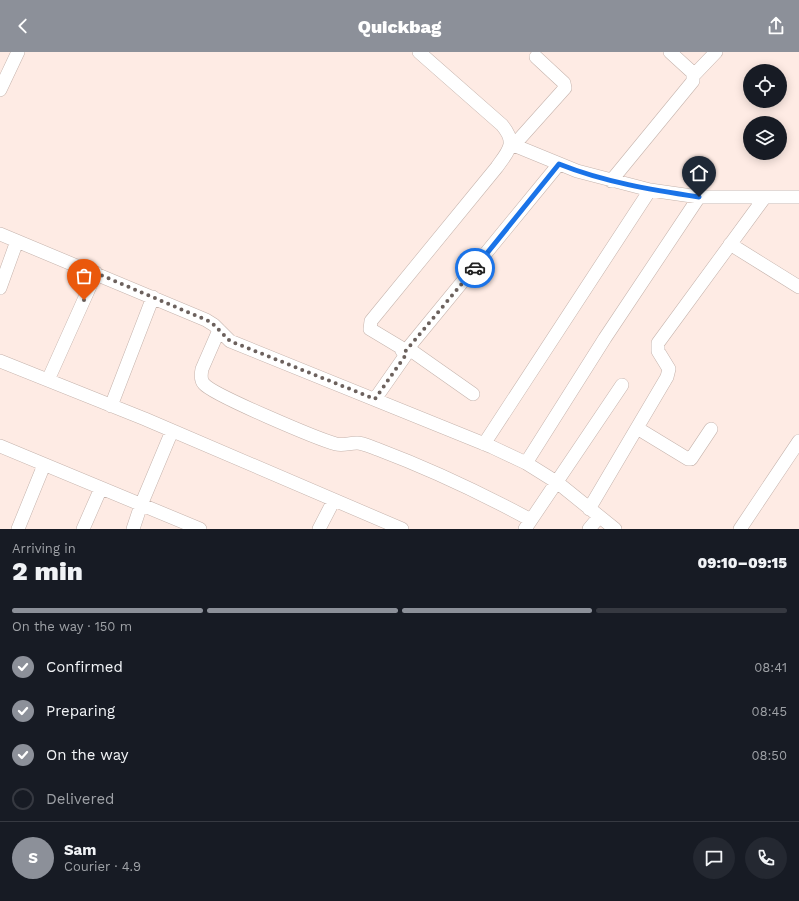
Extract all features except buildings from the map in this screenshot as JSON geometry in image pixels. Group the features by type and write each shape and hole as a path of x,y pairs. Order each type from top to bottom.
{"street":[{"path":"0,90 18,52"},
{"path":"419,52 502,125 509,133 513,144 577,171 650,190 699,197 799,197"},
{"path":"670,52 689,68 694,75"},
{"path":"611,180 692,81 694,75 716,52"},
{"path":"473,394 407,351 371,330 369,324 497,167 513,144 565,88 564,83 536,57"},
{"path":"375,399 407,351 559,164"},
{"path":"484,444 650,190"},
{"path":"526,463 605,338 699,197"},
{"path":"589,529 594,513 637,428 668,374 668,366 658,352 658,343 765,197"},
{"path":"0,234 211,322 230,341 375,399 526,463 558,483 616,529"},
{"path":"0,288 17,241"},
{"path":"730,244 799,287"},
{"path":"48,380 96,273"},
{"path":"111,406 153,297"},
{"path":"219,330 202,369 201,376 203,383 208,387 224,396 317,438 340,444 359,443 377,449 470,488 528,525 558,483 622,385"},
{"path":"0,361 172,431 402,529"},
{"path":"637,428 688,459 691,459 711,429"},
{"path":"134,529 141,505 172,431"},
{"path":"740,529 799,441"},
{"path":"0,446 200,529"},
{"path":"18,529 44,465"},
{"path":"83,529 101,488"},
{"path":"319,529 334,500"}],"way so far":[{"path":"84,300 96,273 211,322 230,341 375,399 405,356 404,353 411,347 475,268"}],"route":[{"path":"475,268 559,164 577,171 650,190 699,197"}]}
